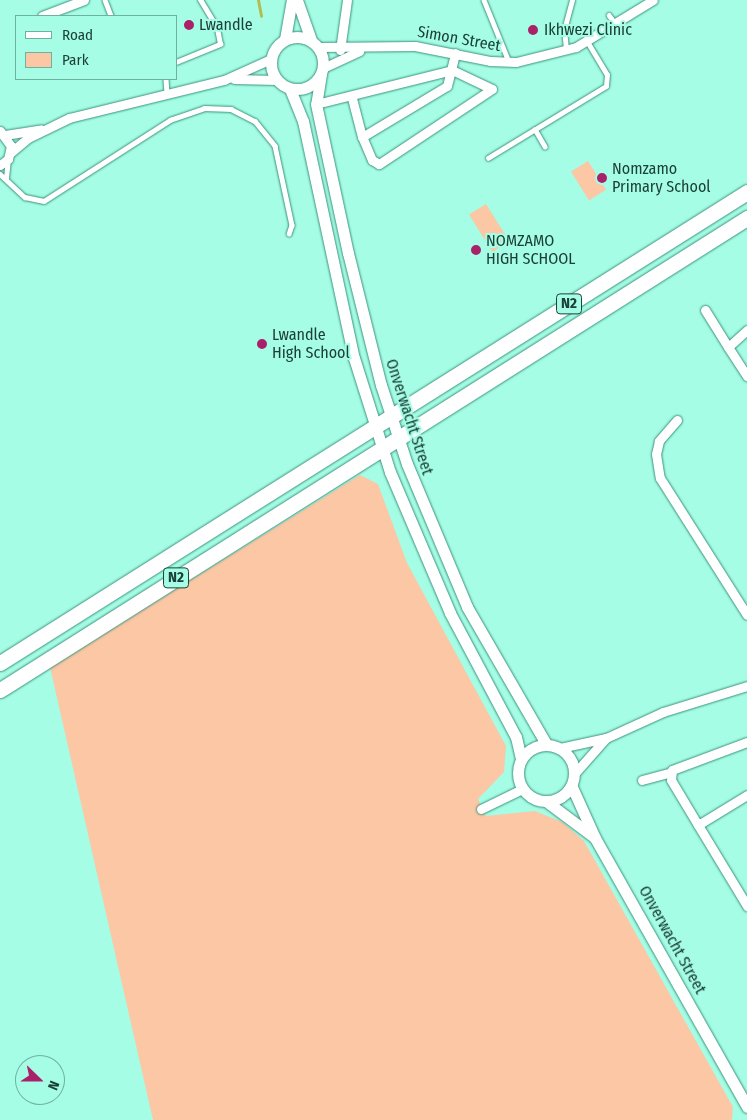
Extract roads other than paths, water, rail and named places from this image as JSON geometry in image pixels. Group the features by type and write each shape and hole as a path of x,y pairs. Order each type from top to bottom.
{"highway":[{"name":"N2","path":"0,664 391,415 747,192"},
{"name":"N2","path":"0,690 398,436 747,218"}],"street":[{"path":"44,15 63,4 84,0"},
{"path":"9,156 3,133 46,128 168,92 224,80 271,59 285,40 292,0"},
{"path":"290,89 311,85 322,71 315,44 297,0"},
{"path":"340,50 347,0"},
{"name":"Simon Street","path":"315,44 340,50 364,49 395,44 509,62 567,51 653,0"},
{"path":"285,40 315,44"},
{"name":"Simon Street","path":"322,71 364,49"},
{"path":"362,137 447,86 455,53"},
{"path":"271,59 277,80"},
{"path":"316,104 352,98 452,70 489,83 492,91 379,164 372,160 362,137 352,98"},
{"name":"Onverwacht Street","path":"322,71 316,104 362,313 391,415 467,607 546,744"},
{"path":"224,80 277,80 290,89 303,121 354,358 382,447 427,562 516,737 521,759 517,774 522,789 532,799 547,802 595,838"},
{"path":"0,165 46,128"},
{"path":"705,310 728,347 744,364 747,376"},
{"path":"728,347 747,330"},
{"path":"677,420 659,442 656,454 660,478 747,615"},
{"path":"560,748 606,738 664,712 747,686"},
{"path":"575,773 606,738"},
{"path":"642,780 670,772 747,742"},
{"path":"521,759 531,749 546,744 560,748 571,758 575,773 572,787 561,798 547,802"},
{"path":"670,772 698,825 747,906"},
{"name":"Onverwacht Street","path":"572,787 595,838 747,1107"},
{"path":"481,809 522,789"},
{"path":"698,825 747,795"}],"lane":[{"path":"105,0 111,15"},
{"path":"178,61 220,44 217,28 200,0"},
{"path":"484,0 509,62"},
{"path":"567,51 564,30 572,0"},
{"path":"609,15 615,24"},
{"path":"488,158 606,86 608,74 586,40"},
{"path":"166,80 168,92"},
{"path":"0,174 29,200 50,199 170,120 204,108 231,109 255,121 275,146 292,225 289,234"},
{"path":"535,130 545,146"},
{"path":"6,178 9,156"}],"waterway":[{"path":"258,0 261,16"}],"place":[{"name":"Lwandle","path":"189,25"},
{"name":"Ikhwezi Clinic","path":"533,30"},
{"name":"Nomzamo Primary School","path":"602,178"},
{"name":"NOMZAMO HIGH SCHOOL","path":"476,250"},
{"name":"Lwandle High School","path":"262,344"}]}
